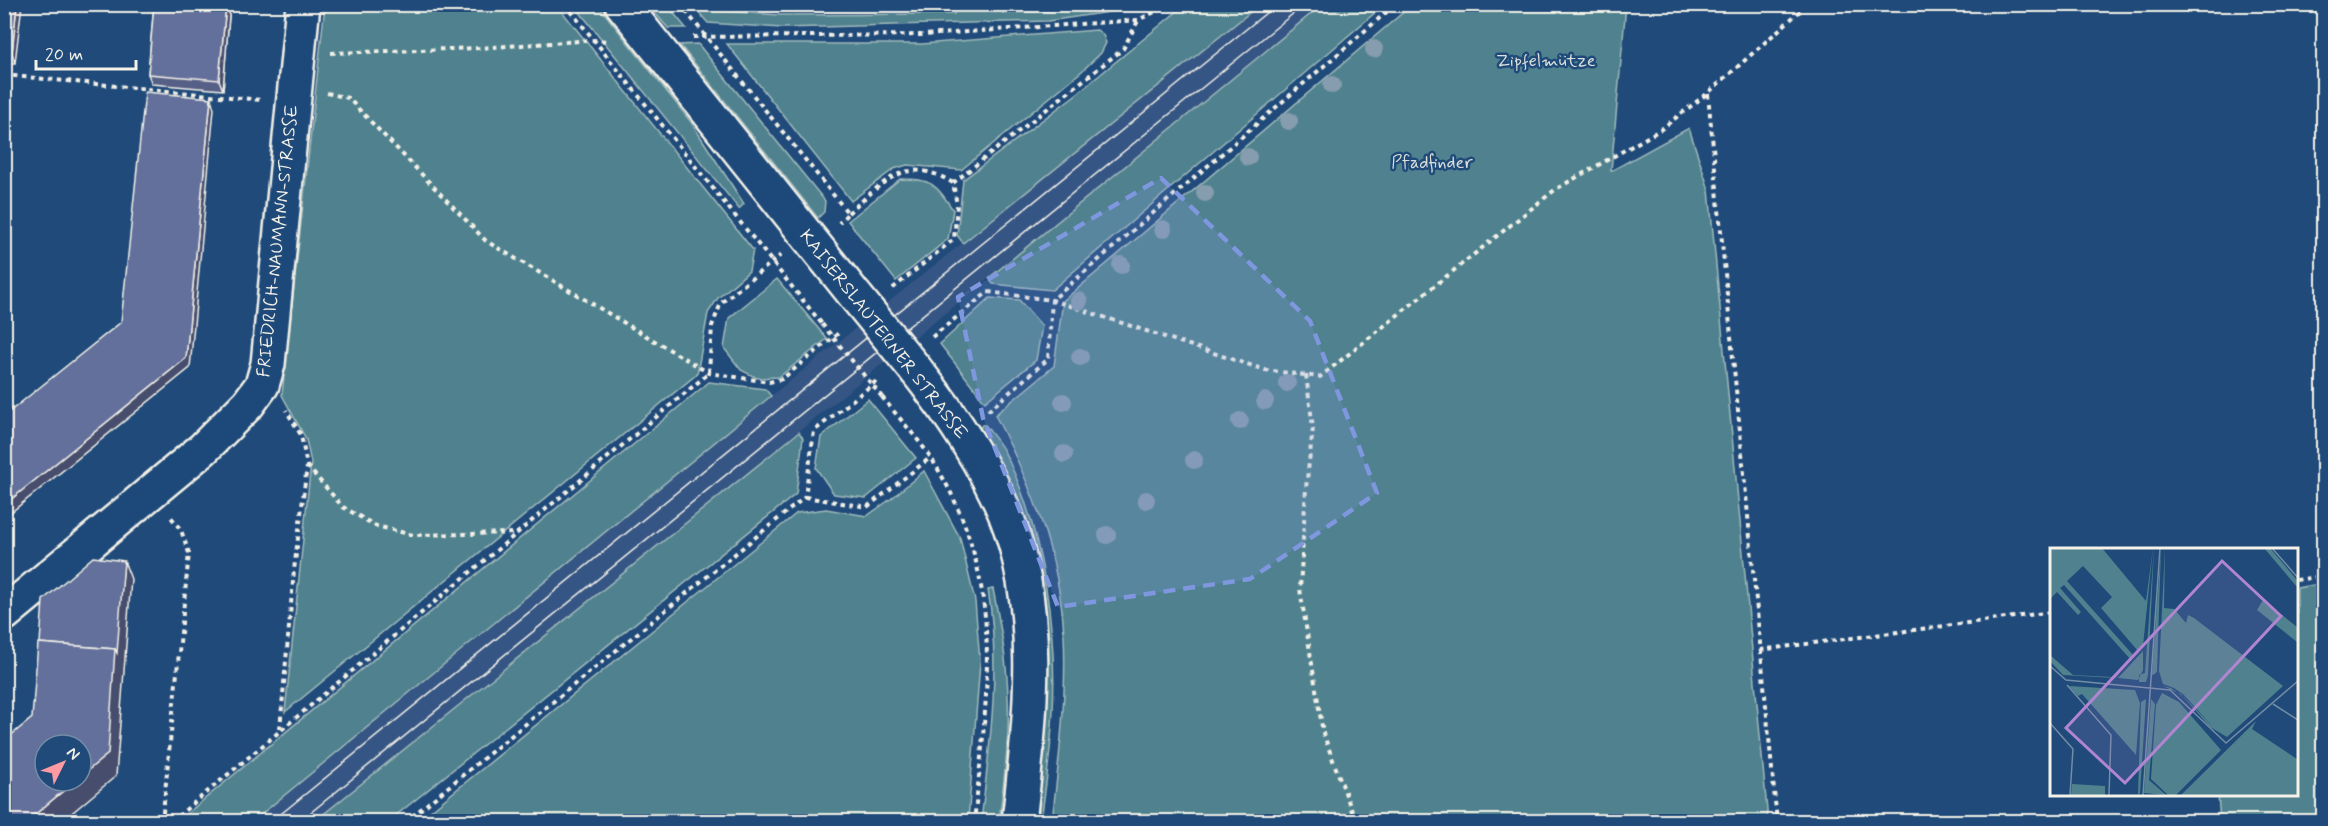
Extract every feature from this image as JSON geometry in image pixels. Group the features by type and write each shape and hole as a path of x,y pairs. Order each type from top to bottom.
{"main road":[{"name":"FRIEDRICH-NAUMANN-STRASSE","path":"4,614 203,449 249,404 262,385 268,364 303,4"},
{"name":"KAISERSLAUTERNER STRASSE","path":"622,4 942,403 968,441 987,475 1005,515 1021,574 1029,635 1029,727 1019,822"}],"path":[{"path":"565,4 930,458 955,502 972,544 981,580 988,649 987,707 974,822"},
{"path":"680,4 848,213 838,224 845,232"},
{"path":"297,56 479,48 594,40 606,42 648,38 924,35 1138,20 1171,4"},
{"path":"988,412 1048,359 1052,300 1396,4"},
{"path":"1052,300 1265,370 1320,377 1556,189 1660,130 1708,93 1808,4"},
{"path":"953,183 1123,49 1138,20"},
{"path":"4,75 293,97 321,92 348,98 486,241 709,373"},
{"path":"1708,93 1777,822"},
{"path":"171,822 709,373 712,326 721,303 806,234"},
{"path":"1306,375 1313,428 1300,589 1323,732 1356,822"},
{"path":"262,385 294,422 305,448 307,466 294,570 280,730"},
{"path":"405,822 805,497 867,507 930,458"},
{"path":"307,466 344,507 376,526 413,535 517,533"},
{"path":"152,493 181,530 189,553 162,822"},
{"path":"2298,580 2324,576"},
{"path":"1760,650 2050,612"}],"highlighted area":[{"path":"1161,178 1310,321 1377,493 1250,579 1058,607 983,418 958,297"}],"shaded area":[{"path":"1259,5 1323,5 989,278 315,821 253,822 771,396"}],"green space":[{"path":"956,4 999,5 1003,13 1050,11 1070,5 1147,5 1048,21 782,28 708,23 692,5 711,5 724,11 779,15 954,14"},
{"path":"1323,4 1384,5 1052,290 993,284 989,278"},
{"path":"1413,4 1626,5 1611,171 1689,128 1709,190 1768,821 1052,821 1060,752 1065,658 1057,577 1032,494 995,415 1054,366 1063,301"},
{"path":"325,5 557,5 753,250 749,271 718,298 708,313 697,374 285,712 311,463 306,439 282,395"},
{"path":"574,5 598,5 691,122 744,204 739,209"},
{"path":"648,5 667,5 686,28 668,28"},
{"path":"1185,5 1259,5 963,243 957,235 963,180 1074,96"},
{"path":"1097,30 1103,35 1106,43 1101,53 961,170 907,165 894,169 851,201 727,44 922,44"},
{"path":"698,44 825,201 824,212 818,218 680,45"},
{"path":"900,179 919,180 932,184 953,210 948,239 896,281 848,221"},
{"path":"777,279 827,339 779,377 757,378 741,370 724,348 729,318"},
{"path":"990,298 1019,300 1042,326 1036,360 985,402 940,344"},
{"path":"709,382 765,389 771,396 253,821 178,821"},
{"path":"868,399 916,458 866,498 834,494 816,468 821,437"},
{"path":"985,425 1002,448 1018,482 1039,550 1046,586 1054,692 1050,750 1041,821 1035,821 1025,526 1010,483 980,428"},
{"path":"799,432 803,438 796,494 389,821 315,821"},
{"path":"924,471 960,538 975,601 980,662 968,821 418,821 797,513 826,509 867,516"},
{"path":"2320,584 2324,630 2323,821 2220,821 2218,796 2298,796 2298,588"},
{"path":"993,589 1006,669 1007,743 999,821 981,821 993,706 994,647 988,590"}],"building":[{"path":"4,4 17,4 12,53 4,53"},
{"path":"154,4 226,4 219,80 148,74"},
{"path":"145,92 211,98 186,358 4,505 4,416 121,322"},
{"path":"93,557 124,561 117,653 115,649 40,643 43,600"},
{"path":"38,643 115,649 108,754 93,766 93,733 33,733 33,793 61,793 26,822 4,822 4,741 32,718"}],"tram line":[{"path":"271,822 1277,4"},
{"path":"299,822 1305,4"}],"park label":[{"name":"Zipfelmütze","path":"1546,60"},
{"name":"Pfadfinder","path":"1432,162"}]}
